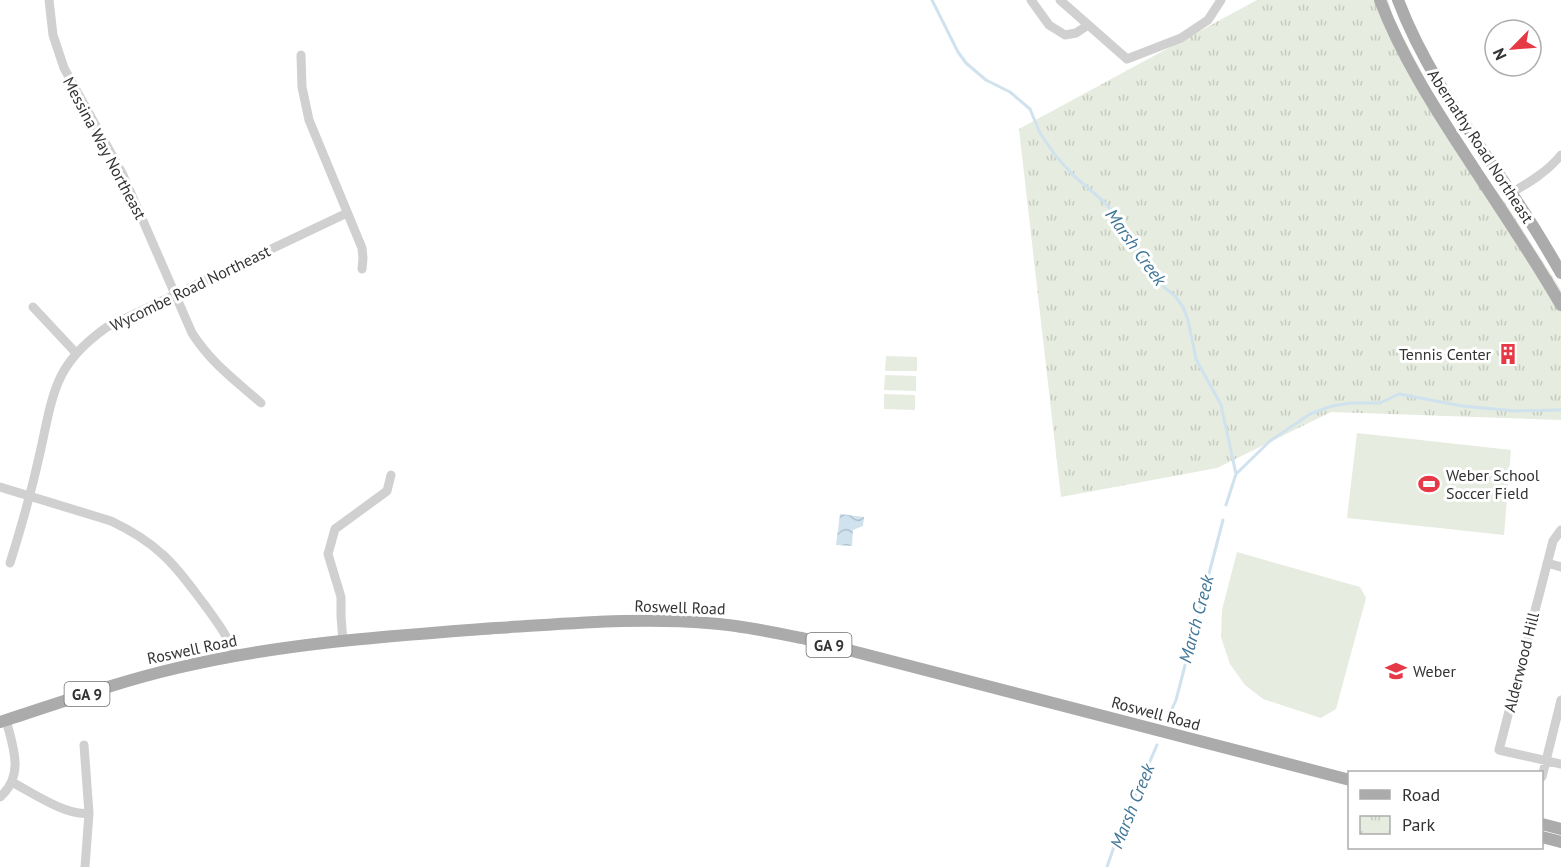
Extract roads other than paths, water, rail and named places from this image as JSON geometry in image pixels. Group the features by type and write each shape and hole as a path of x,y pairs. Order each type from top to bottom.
{"main road":[{"name":"Abernathy Road Northeast","path":"1380,0 1399,44 1426,92 1561,305"},
{"name":"Abernathy Road Northeast","path":"1398,0 1410,29 1431,68 1561,273"},
{"name":"Roswell Road","path":"3,721 126,681 175,668 236,656 343,642 466,630 644,620 707,622 802,638 1348,779"},
{"path":"1543,824 1561,829"},
{"path":"1543,837 1561,842"}],"street":[{"name":"Messina Way Northeast","path":"49,0 53,35 64,68 123,175 192,333 216,364 261,403"},
{"path":"1031,0 1049,25 1065,35 1076,33 1088,25"},
{"path":"1060,0 1127,59 1181,38 1208,20 1221,0"},
{"path":"302,55 302,87 309,120 362,248 362,269"},
{"path":"1511,193 1538,178 1561,155"},
{"name":"Wycombe Road Northeast","path":"10,563 30,495 56,389 64,370 76,353 107,327 347,213"},
{"path":"33,307 76,353"},
{"path":"343,642 340,597 328,554 335,529 387,491 391,476"},
{"path":"0,487 111,520 161,553 181,573 229,638 236,656"},
{"name":"Alderwood Hill","path":"1546,761 1499,750 1553,541 1561,530"},
{"path":"1547,563 1561,567"},
{"path":"1543,773 1561,700"},
{"path":"0,797 12,782 16,764 3,721"},
{"path":"84,745 89,813 85,867"},
{"path":"1546,761 1561,764"},
{"path":"12,782 62,808 89,813"}],"water":[{"path":"840,514 864,517 863,526 853,530 852,546 836,545"}],"waterway":[{"name":"Marsh Creek","path":"932,0 958,52 966,63 986,80 1010,92 1030,109 1040,133 1055,155 1112,211 1165,288 1183,307 1196,359 1221,405 1236,474"},
{"path":"1226,505 1236,474 1270,441 1310,414 1332,406 1351,403 1380,403 1399,394 1462,406 1516,411 1561,410"},
{"name":"March Creek","path":"1168,718 1176,700 1223,520"},
{"name":"Marsh Creek","path":"1107,867 1118,835 1157,745"}],"place":[{"name":"Tennis Center","path":"1508,354"},
{"name":"Weber School Soccer Field","path":"1429,484"},
{"name":"Weber","path":"1396,671"}]}
